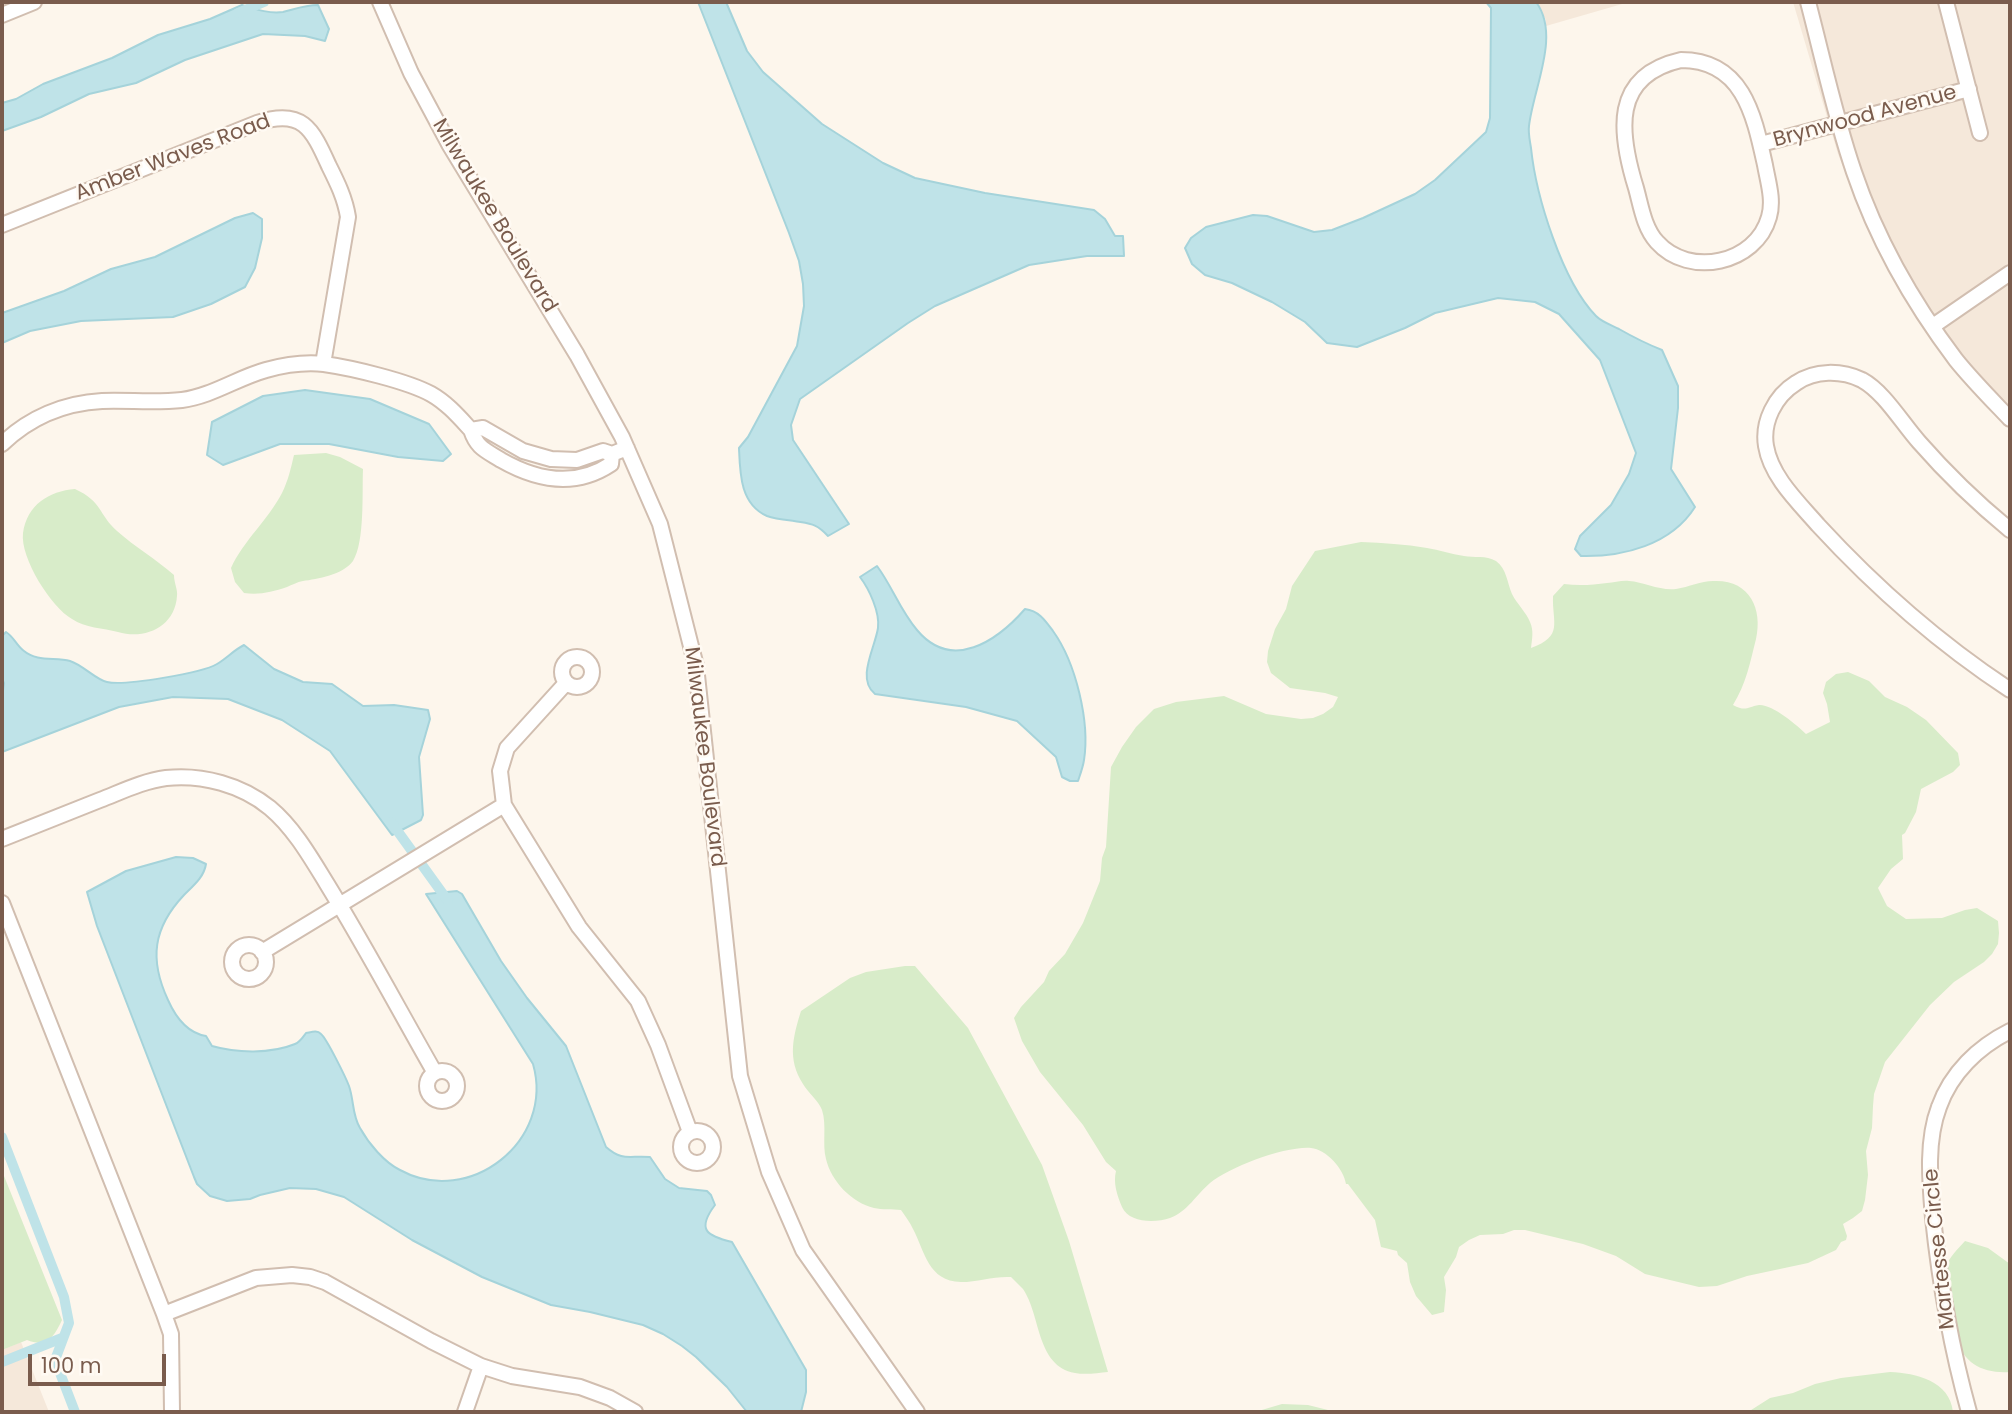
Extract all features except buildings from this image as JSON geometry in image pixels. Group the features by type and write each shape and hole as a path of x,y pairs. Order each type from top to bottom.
{"street":[{"path":"2,15 34,2"},
{"name":"Milwaukee Boulevard","path":"380,2 411,73 449,144 577,355 627,448 660,524 696,666 740,1076 769,1172 803,1250 917,1412"},
{"path":"1808,2 1854,173 1880,236 1896,268 1957,361 2010,419"},
{"path":"1946,2 1980,133"},
{"path":"1681,60 1692,60 1719,69 1742,91 1760,144 1771,205 1766,228 1751,246 1743,253 1711,263 1680,258 1658,243 1645,220 1623,134 1628,98 1639,82 1658,67 1681,60"},
{"name":"Brynwood Avenue","path":"1760,144 1969,89"},
{"name":"Amber Waves Road","path":"2,225 265,120 286,117 296,120 316,137 341,191 348,217 323,364"},
{"path":"1933,326 2010,273"},
{"path":"2,444 25,425 62,408 101,401 152,402 191,398 209,394 265,370 323,364 414,386 443,402 471,430 475,442 483,449 529,474 547,478 578,479 611,464 612,454"},
{"path":"2010,530 1952,478 1879,394 1861,380 1835,373 1808,376 1786,391 1772,409 1766,446 1774,468 1795,498 1894,603 1942,642 2010,690"},
{"path":"471,430 482,428 523,451 551,459 587,458 603,451 612,454 627,448"},
{"path":"514,467 523,451"},
{"path":"566,682 507,748 500,771 504,805 579,927 639,1001 690,1132"},
{"path":"2,839 147,783 181,777 209,780 234,787 255,798 271,809 296,837 339,904 435,1073"},
{"path":"262,952 504,805"},
{"path":"2,903 164,1314 170,1334 172,1412"},
{"name":"Martesse Circle","path":"1969,1412 1950,1341 1938,1264 1931,1197 1931,1144 1939,1106 1954,1077 1983,1047 2010,1031"},
{"path":"164,1314 256,1278 310,1277 343,1291 481,1366 512,1376 580,1387 610,1398 635,1412"},
{"path":"464,1412 481,1366"}],"shaded area":[{"path":"1536,2 1629,2 1546,26 1546,20"},
{"path":"1793,2 2010,2 2010,426 1869,226 1838,154"},
{"path":"21,1342 49,1412 2,1412 2,1350"}],"green space":[{"path":"326,453 363,469 361,530 353,561 330,576 301,581 271,592 244,593 235,582 231,568 242,548 282,493 294,455"},
{"path":"75,489 96,504 117,531 174,575 177,594 175,607 171,616 157,629 128,634 83,624 64,613 38,581 23,543 25,523 34,507 48,496"},
{"path":"1361,542 1419,547 1496,561 1530,622 1531,648 1548,639 1552,633 1553,596 1564,584 1591,585 1626,581 1670,589 1708,581 1736,585 1751,598 1758,628 1747,673 1733,705 1744,709 1759,705 1771,708 1806,734 1830,722 1823,693 1826,682 1836,674 1848,672 1869,681 1885,697 1926,720 1958,753 1960,765 1953,772 1921,789 1916,812 1902,835 1903,859 1891,869 1878,888 1887,906 1906,919 1942,918 1977,908 1998,921 1998,944 1984,962 1954,982 1930,1005 1885,1062 1874,1094 1872,1128 1866,1151 1868,1175 1865,1200 1862,1211 1843,1224 1846,1240 1841,1242 1836,1250 1808,1263 1747,1276 1717,1286 1699,1287 1645,1274 1616,1256 1583,1244 1525,1230 1480,1235 1459,1247 1444,1277 1444,1312 1432,1315 1416,1296 1410,1282 1407,1263 1397,1251 1381,1247 1375,1220 1346,1184 1338,1166 1317,1149 1287,1150 1231,1170 1210,1183 1187,1207 1170,1218 1143,1220 1125,1212 1116,1189 1116,1171 1106,1162 1083,1125 1040,1072 1022,1041 1014,1018 1065,954 1083,923 1100,881 1106,847 1111,767 1136,727 1154,709 1176,702 1224,696 1266,714 1301,719 1313,718 1333,707 1338,697 1290,688 1271,673 1267,662 1268,651 1275,629 1286,609 1292,586 1315,551"},
{"path":"915,966 968,1028 1042,1165 1069,1241 1108,1372 1079,1374 1062,1368 1046,1350 1029,1300 1011,1277 961,1282 941,1277 929,1264 912,1226 901,1210 877,1209 858,1201 838,1183 829,1167 825,1153 822,1110 798,1075 793,1057 801,1011 850,978 866,972"},
{"path":"2,1171 62,1320 53,1336 45,1342 27,1340 2,1350"},
{"path":"1965,1241 1988,1248 2010,1264 2010,1372 1992,1371 1976,1365 1969,1360 1960,1346 1945,1272 1949,1260"},
{"path":"1890,1372 1921,1377 1939,1386 1946,1393 1953,1412 1748,1412 1770,1398 1815,1384"},
{"path":"1282,1404 1308,1405 1336,1412 1255,1412"}],"water":[{"path":"698,2 726,2 747,51 763,72 822,124 883,163 915,178 985,193 1094,210 1105,219 1115,236 1123,236 1124,256 1087,256 1029,265 935,306 800,399 791,425 793,440 849,524 828,536 813,525 777,519 758,511 751,504 743,487 739,448 748,437 797,346 804,306 803,284 799,261 789,233"},
{"path":"1486,2 1536,2 1543,15 1546,46 1531,111 1529,134 1538,190 1553,237 1572,282 1598,318 1662,350 1678,386 1671,469 1695,507 1673,531 1629,551 1581,556 1575,549 1580,536 1611,505 1629,474 1636,453 1600,360 1559,314 1535,302 1498,298 1435,313 1357,347 1327,343 1305,322 1272,302 1232,283 1205,275 1192,264 1185,248 1191,238 1206,227 1253,215 1267,216 1314,232 1332,230 1415,194 1435,180 1486,132 1490,118 1491,8"},
{"path":"242,5 262,11 283,12 318,5 329,29 325,41 305,36 263,34 185,60 136,83 89,94 41,117 2,131 2,103 112,58 158,35 210,19"},
{"path":"253,213 262,219 262,238 255,268 245,287 211,304 173,317 81,321 30,331 2,343 2,313 64,291 111,269 155,257 235,218"},
{"path":"305,390 370,399 429,424 451,454 443,461 398,457 329,444 280,444 223,465 207,455 212,422 263,396"},
{"path":"877,566 917,630 945,649 959,650 988,641 1025,609 1038,614 1044,620 1068,659 1083,711 1084,763 1078,781 1062,777 1056,757 1017,721 966,707 875,694 867,680 867,672 878,622 873,601 860,577"},
{"path":"6,632 29,654 70,661 107,682 146,680 209,668 244,645 274,669 303,682 332,684 363,706 394,705 428,710 430,719 419,757 423,815 421,820 392,835 330,751 282,720 228,699 173,697 119,707 2,752 2,636"},
{"path":"176,857 193,858 206,864 201,877 166,920 157,945 158,971 162,985 179,1019 193,1032 206,1036 212,1046 232,1050 275,1050 297,1043 306,1033 319,1033 332,1051 347,1082 356,1118 368,1140 394,1167 426,1180 453,1180 478,1173 501,1160 519,1141 531,1118 536,1092 533,1064 426,894 457,891 462,894 501,961 566,1046 606,1147 617,1155 650,1157 665,1179 679,1188 707,1191 711,1195 715,1205 706,1220 707,1231 732,1242 806,1370 806,1392 801,1412 747,1412 727,1387 696,1357 663,1334 643,1325 551,1305 482,1277 412,1240 344,1197 316,1189 290,1188 250,1199 227,1201 210,1196 197,1184 194,1177 97,926 87,892 126,871"}],"waterway":[{"path":"238,13 264,2"},
{"path":"391,822 448,901"},
{"path":"2,1137 64,1297 69,1323 55,1360 75,1412"},
{"path":"2,1362 62,1338"}]}
